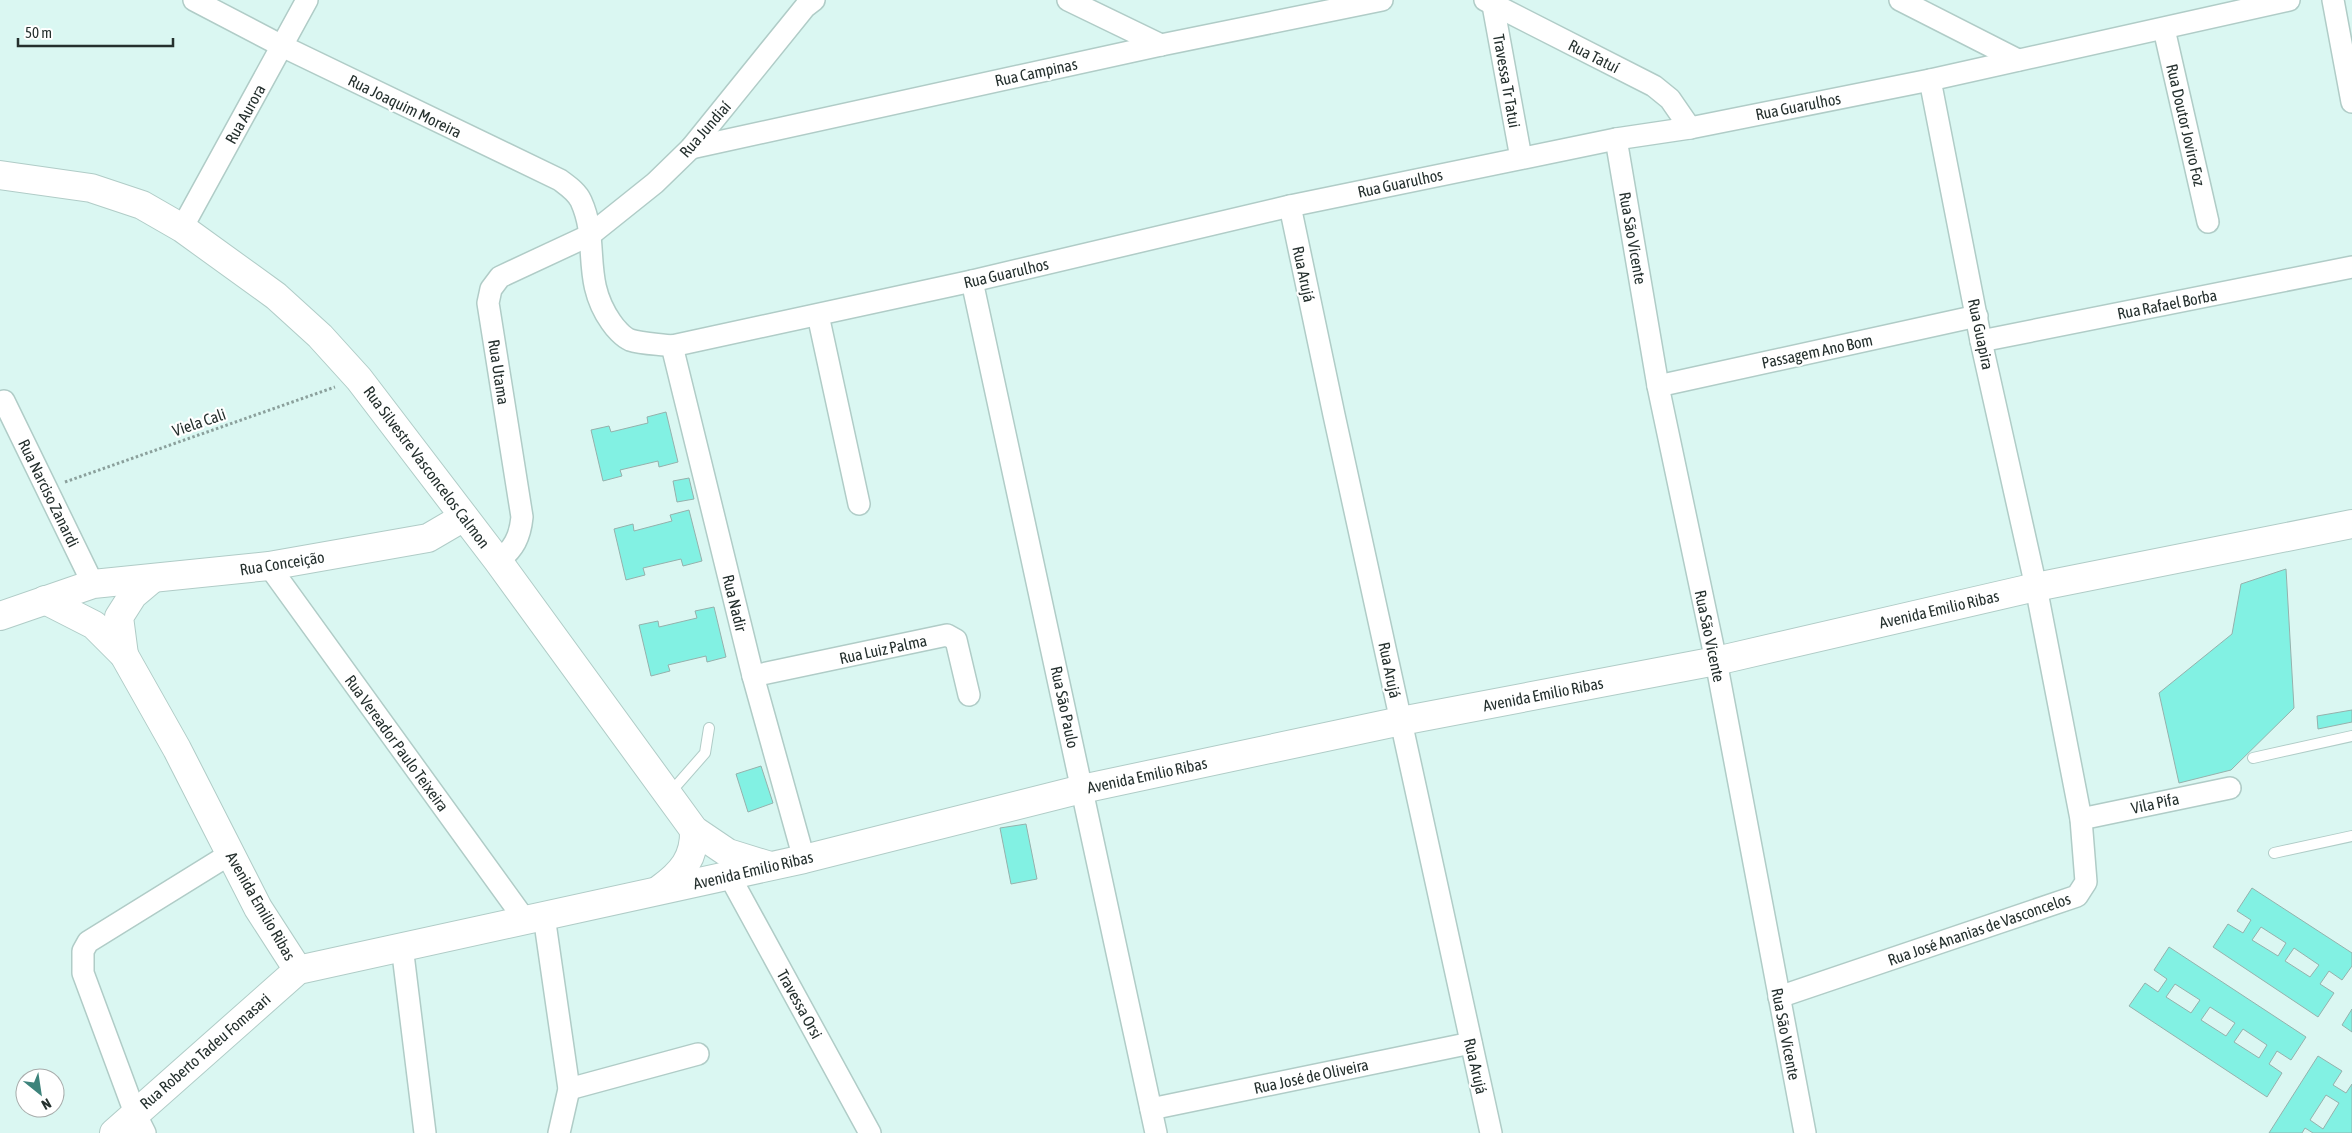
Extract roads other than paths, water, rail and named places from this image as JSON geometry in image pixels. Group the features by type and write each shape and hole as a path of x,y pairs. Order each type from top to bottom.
{"main road":[{"name":"Rua Silvestre Vasconcelos Calmon","path":"0,175 91,188 142,205 182,228 276,296 320,336 359,379 498,561 694,830 728,853 771,866"},
{"name":"Rua Conceição","path":"93,584 269,566 428,538 464,517"},
{"name":"Avenida Emilio Ribas","path":"44,600 94,625 124,655 258,908 298,970 804,859 1082,789 1401,721 1716,661 2036,587 2352,524"},
{"name":"Avenida Emilio Ribas","path":"124,655 119,617 134,595 152,579"},
{"path":"0,616 93,584"},
{"path":"657,891 676,878 686,867 692,855 694,830"},
{"name":"Rua Roberto Tadeu Fomasari","path":"114,1133 140,1123 298,970"}],"street":[{"name":"Rua Joaquim Moreira","path":"194,0 282,46 560,180 573,190 581,201 590,235"},
{"name":"Rua Aurora","path":"182,228 307,0"},
{"path":"1068,0 1161,44"},
{"name":"Rua Campinas","path":"691,148 1161,44 1382,0"},
{"path":"1900,0 2018,60"},
{"name":"Rua Guarulhos","path":"590,235 591,274 596,294 604,312 615,328 630,340 672,346 972,281 1290,206 1616,138 1690,128 1930,80 2288,0"},
{"path":"2333,0 2352,102"},
{"name":"Rua Jundiaí","path":"590,235 655,183 691,148 806,2"},
{"name":"Rua Tatuí","path":"1489,2 1518,8 1654,86 1670,99 1690,128"},
{"name":"Travessa Tr Tatui","path":"1489,2 1521,158"},
{"name":"Rua Doutor Joviro Foz","path":"2164,29 2208,222"},
{"name":"Rua Guapira","path":"1930,80 1981,341 2036,587"},
{"name":"Rua São Vicente","path":"1616,138 1658,386 1716,661 1805,1133"},
{"name":"Rua Arujá","path":"1290,206 1491,1133"},
{"name":"Rua Utama","path":"498,561 517,542 522,517 488,304 491,289 500,277 590,235"},
{"name":"Rua Rafael Borba","path":"1981,341 2352,267"},
{"name":"Rua São Paulo","path":"972,281 1156,1133"},
{"path":"818,315 859,504"},
{"name":"Passagem Ano Bom","path":"1658,386 1977,316"},
{"name":"Rua Nadir","path":"672,346 753,676 804,859"},
{"name":"Rua Narciso Zanardi","path":"4,401 93,584"},
{"name":"Rua Vereador Paulo Teixeira","path":"269,566 535,918"},
{"name":"Rua José Ananias de Vasconcelos","path":"1779,997 2077,896 2086,882 2081,819 2036,587"},
{"name":"Rua Luiz Palma","path":"753,676 947,635 956,640 969,695"},
{"name":"Vila Pifa","path":"2081,819 2230,788"},
{"path":"140,1123 83,973 83,951 88,942 230,854"},
{"name":"Travessa Orsi","path":"729,875 870,1133"},
{"path":"535,918 569,1089 559,1133"},
{"path":"402,946 425,1133"},
{"name":"Rua José de Oliveira","path":"1151,1109 1471,1043"},
{"path":"569,1089 698,1054"}],"lane":[{"path":"668,795 705,753 709,728"},
{"path":"2253,758 2352,736"},
{"path":"2274,853 2352,836"}]}
